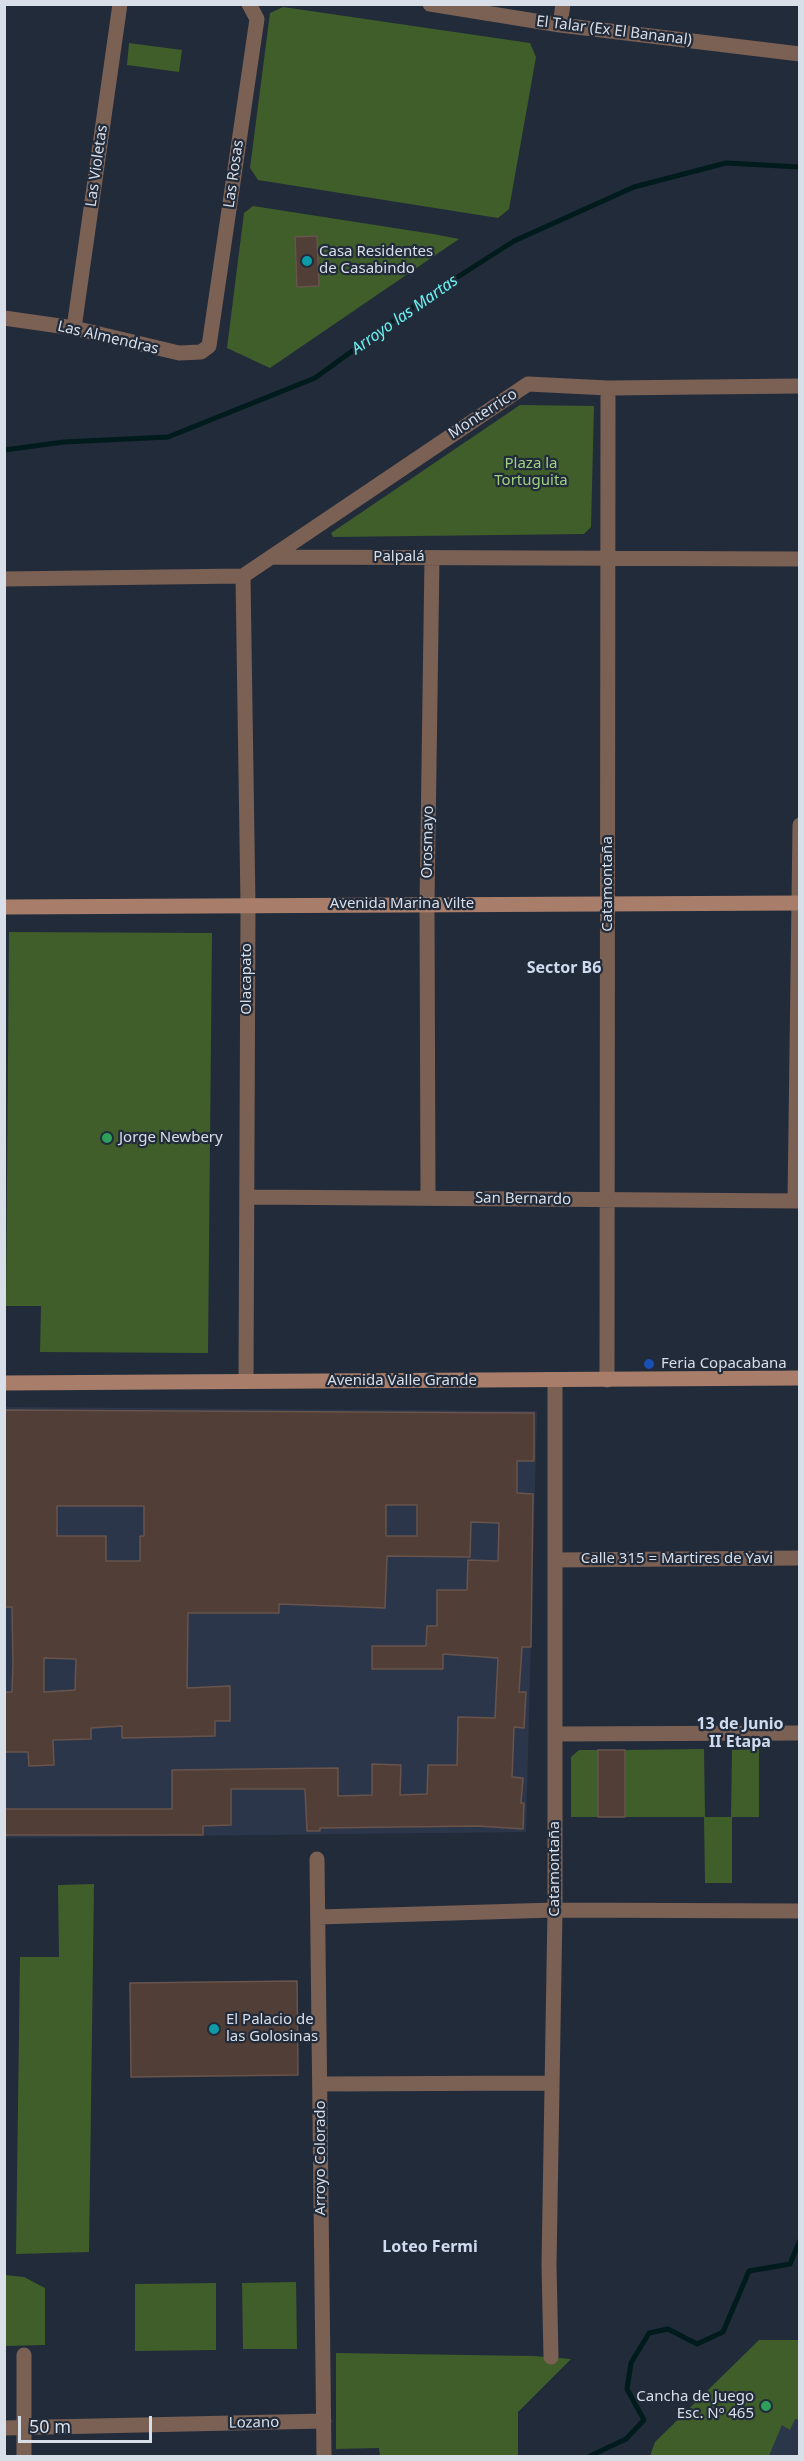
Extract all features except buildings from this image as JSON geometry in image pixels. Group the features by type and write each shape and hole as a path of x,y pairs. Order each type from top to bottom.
{"street":[{"name":"Las Violetas","path":"74,328 120,4"},
{"name":"Las Rosas","path":"209,346 258,19 249,4"},
{"name":"El Talar (Ex El Bananal)","path":"430,4 560,25 800,54"},
{"path":"560,25 563,4"},
{"name":"Las Almendras","path":"4,318 74,328 179,353 201,352 209,346"},
{"name":"Monterrico","path":"273,557 528,384 608,388 800,386"},
{"name":"Catamontaña","path":"608,388 606,559 608,1380"},
{"path":"4,579 243,576 273,557"},
{"name":"Palpalá","path":"273,557 800,560"},
{"name":"Orosmayo","path":"428,1198 427,904 432,558"},
{"name":"Olacapato","path":"243,576 248,904 246,1381"},
{"path":"797,1201 800,825"},
{"name":"Avenida Marina Vilte","path":"4,907 799,903"},
{"name":"San Bernardo","path":"247,1197 797,1201"},
{"name":"Avenida Valle Grande","path":"4,1383 800,1378"},
{"name":"Catamontaña","path":"551,2358 549,2265 555,1910 555,1380"},
{"name":"Calle 315 = Martires de Yavi","path":"555,1560 800,1558"},
{"path":"555,1734 800,1733"},
{"name":"Arroyo Colorado","path":"317,1859 324,2457"},
{"path":"318,1917 555,1910 800,1911"},
{"path":"321,2084 552,2083"},
{"path":"24,2355 24,2457"},
{"name":"Lozano","path":"4,2428 324,2421"}],"shaded area":[{"path":"4,1407 537,1411 526,1832 5,1838"},
{"path":"796,2418 799,2420 799,2456 769,2456 782,2425"}],"green space":[{"path":"283,7 530,43 536,57 509,209 498,218 258,180 250,168 270,13"},
{"path":"129,43 182,50 179,72 127,65"},
{"path":"253,206 459,239 270,368 227,348 244,213"},
{"name":"Plaza la Tortuguita","path":"520,405 594,406 591,527 584,534 333,537 331,533"},
{"name":"Jorge Newbery","path":"9,932 212,933 208,1353 40,1352 41,1306 6,1306"},
{"path":"704,1749 705,1817 731,1817 732,1750 759,1749 759,1817 732,1817 732,1883 705,1883 704,1817 625,1817 625,1750"},
{"path":"579,1750 598,1750 598,1817 571,1817 571,1757"},
{"path":"94,1884 89,2252 16,2254 20,1957 59,1957 58,1885"},
{"path":"5,2275 24,2277 45,2288 45,2345 5,2346"},
{"path":"296,2282 297,2349 243,2349 242,2283"},
{"path":"216,2283 216,2350 135,2351 135,2284"},
{"path":"759,2340 799,2340 799,2420 795,2419 790,2430 782,2425 769,2456 650,2456 655,2442"},
{"path":"336,2353 533,2356 571,2359 518,2412 518,2456 380,2456 379,2448 336,2449"}],"waterway":[{"name":"Arroyo las Martas","path":"4,450 64,442 168,437 315,378 428,296 514,241 634,187 726,163 800,167"},
{"path":"590,2456 626,2439 644,2420 627,2389 631,2363 649,2333 668,2329 697,2344 723,2332 749,2271 790,2264 800,2240"}],"place":[{"name":"Casa Residentes de Casabindo","path":"307,261"},
{"name":"Jorge Newbery","path":"107,1138"},
{"name":"Feria Copacabana","path":"649,1364"},
{"name":"El Palacio de las Golosinas","path":"214,2029"},
{"name":"Cancha de Juego Esc. Nº 465","path":"766,2406"}],"district":[{"name":"Sector B6","path":"564,968"},
{"name":"13 de Junio II Etapa","path":"740,1733"},
{"name":"Loteo Fermi","path":"430,2247"}]}
